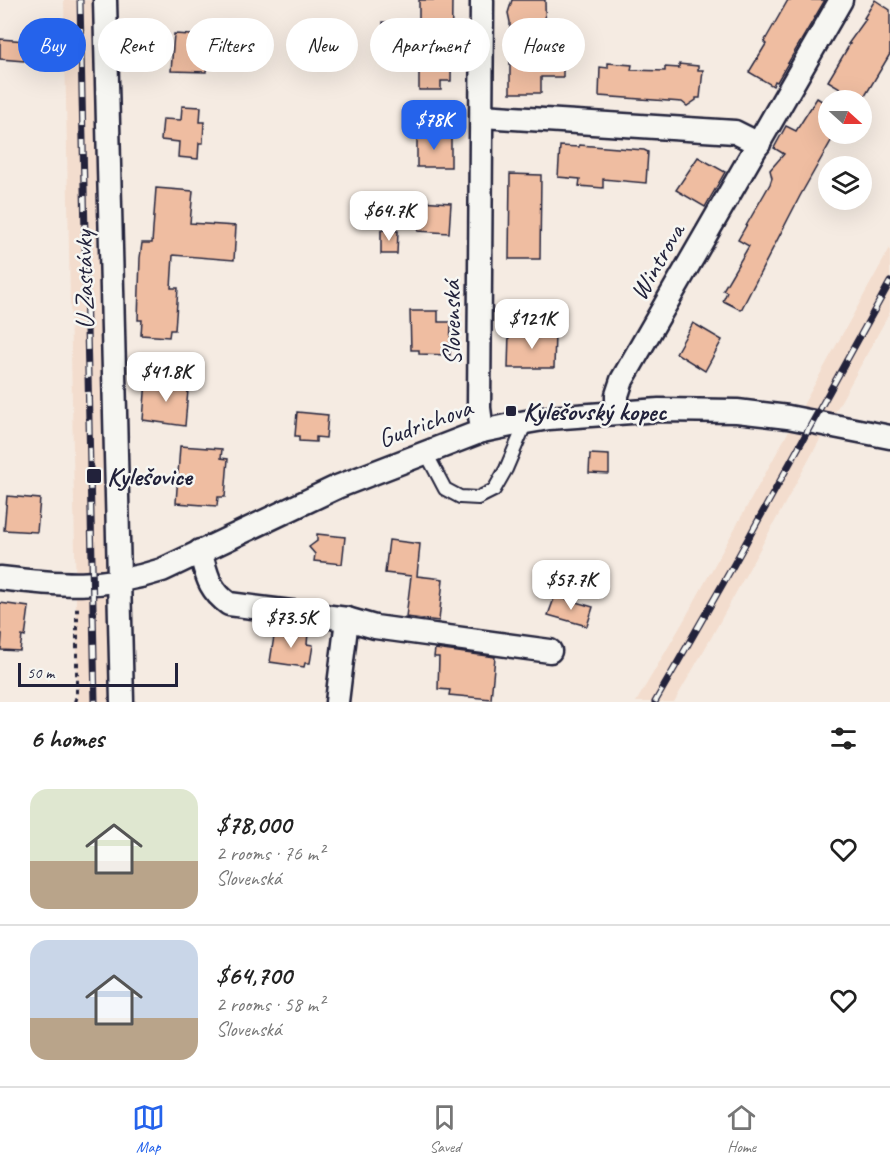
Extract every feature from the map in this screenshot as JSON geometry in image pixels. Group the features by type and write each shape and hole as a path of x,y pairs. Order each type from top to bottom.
{"street":[{"name":"U Zastávky","path":"105,0 122,702"},
{"name":"Slovenská","path":"482,0 479,408 482,431"},
{"name":"Wintrova","path":"616,412 617,395 622,380 841,0"},
{"path":"482,116 735,132 759,144"},
{"name":"Gudrichova","path":"0,578 77,585 119,581 162,570 337,487 482,431 526,422 616,412 737,411 788,417 890,437"},
{"path":"200,551 209,584 217,595 229,604 347,619 375,627 550,651"},
{"path":"338,702 347,619"}],"lane":[{"path":"426,451 445,489 460,497 478,498 494,490 506,469 526,422"}],"path":[{"path":"75,702 77,696 77,585"}],"shaded area":[{"path":"64,0 96,0 111,702 78,702 65,72 86,72 86,18 64,18"},
{"path":"890,248 890,312 711,638 674,702 636,702 683,622"}],"building":[{"path":"419,0 452,0 452,18 419,18"},
{"path":"512,0 545,0 545,18 509,18 508,13"},
{"path":"788,0 825,0 773,86 749,72"},
{"path":"875,0 890,10 890,54 869,90 843,90 828,81 850,44 848,44 866,19 864,18"},
{"path":"174,34 186,35 186,71 174,71"},
{"path":"0,39 18,40 18,60 0,59"},
{"path":"608,63 632,65 631,70 665,71 665,67 679,68 679,64 698,66 698,70 703,70 700,98 696,98 687,106 682,102 599,96 600,67 608,68"},
{"path":"419,72 451,72 451,81 441,81 441,90 419,90"},
{"path":"510,72 563,72 563,77 541,77 541,93 510,93"},
{"path":"818,99 818,144 829,144 823,156 818,156 818,164 741,310 723,301 727,292 723,290 749,246 738,240 770,184 772,178 770,170 784,154 774,148 786,126 796,131"},
{"path":"182,106 201,107 200,122 204,122 203,143 199,143 198,159 178,157 179,142 161,140 163,119 181,120"},
{"path":"417,134 451,135 451,167 417,167"},
{"path":"579,145 648,152 646,183 603,179 603,188 579,186 580,179 558,177 560,146 579,147"},
{"path":"698,157 725,172 705,207 676,190"},
{"path":"510,174 541,175 540,259 509,259"},
{"path":"156,188 193,191 190,223 236,226 234,260 173,255 171,288 178,288 175,330 170,330 169,337 141,335 142,320 138,320 142,243 152,243"},
{"path":"419,201 451,203 449,233 418,231"},
{"path":"381,230 398,231 397,254 381,254"},
{"path":"410,311 438,311 438,322 451,322 450,355 419,354 419,350 411,350"},
{"path":"693,323 722,340 705,371 676,353"},
{"path":"509,332 555,332 554,368 508,368"},
{"path":"146,380 185,383 185,389 188,390 185,426 143,420"},
{"path":"297,412 328,415 326,438 316,437 316,442 299,441 299,436 295,436"},
{"path":"180,446 222,449 221,458 228,459 225,497 218,497 217,506 176,503"},
{"path":"590,454 609,455 609,474 589,473"},
{"path":"7,496 40,499 37,532 4,530"},
{"path":"317,534 345,537 342,564 314,561 315,554 309,547 317,541"},
{"path":"389,540 420,544 417,576 443,579 439,621 406,617 411,576 385,573"},
{"path":"555,596 593,607 587,626 548,615"},
{"path":"0,603 29,607 25,637 22,636 20,651 1,650"},
{"path":"275,630 308,633 307,644 313,645 310,663 305,663 304,667 270,662"},
{"path":"435,649 495,657 491,699 449,695 450,690 438,689 439,657 434,657"}],"railway":[{"path":"80,0 95,702"},
{"path":"655,702 890,282"}],"place":[{"name":"Kylešovský kopec","path":"511,411"},
{"name":"Kylešovice","path":"94,476"}]}
